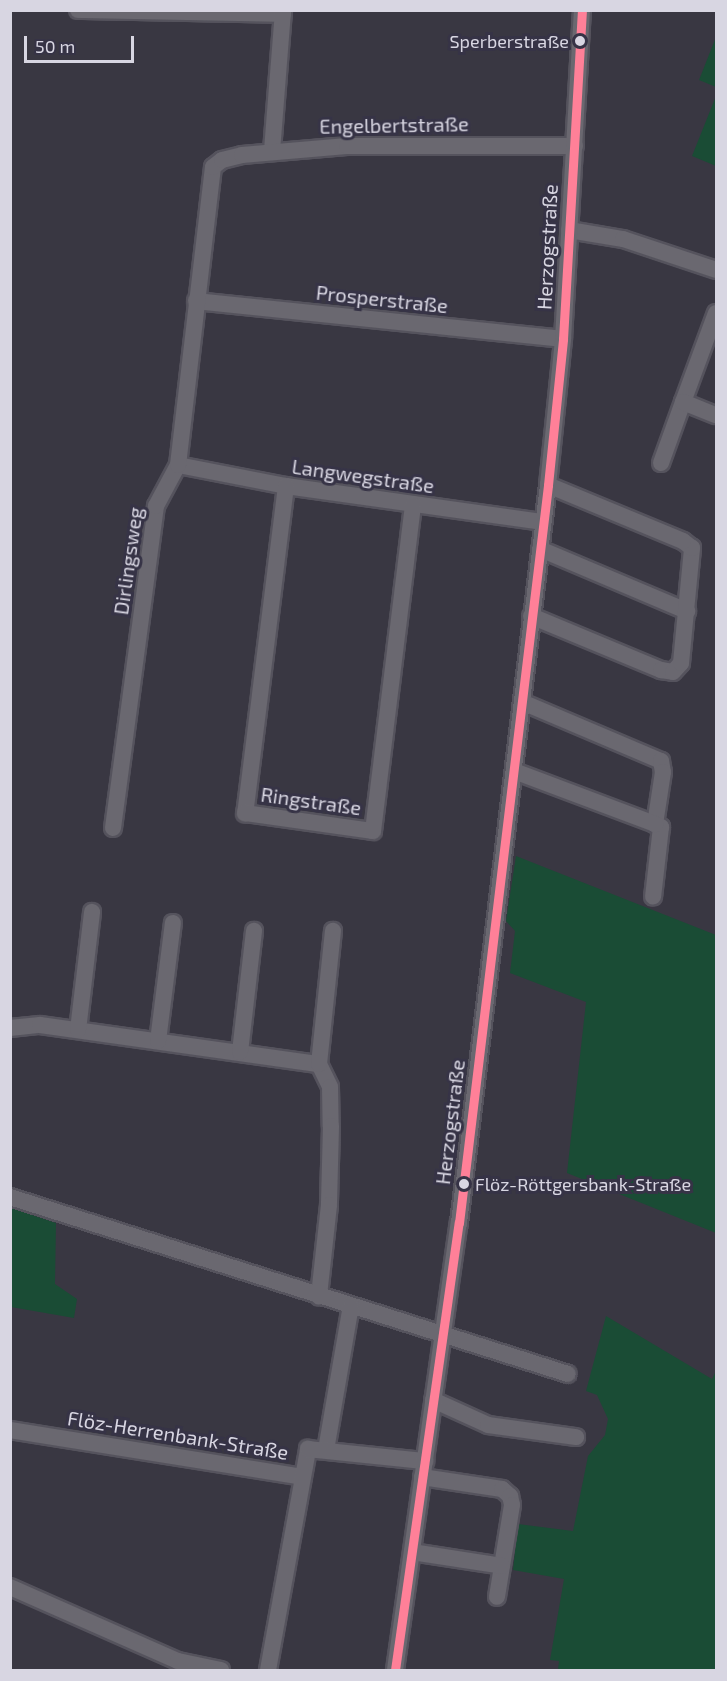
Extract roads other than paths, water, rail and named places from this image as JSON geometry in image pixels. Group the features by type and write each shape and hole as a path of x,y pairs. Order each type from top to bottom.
{"street":[{"path":"78,10 283,12 272,151"},
{"name":"Herzogstraße","path":"395,1671 443,1336 548,485 563,339 582,10"},
{"name":"Engelbertstraße","path":"216,163 234,156 272,151 436,143 574,146"},
{"name":"Dirlingsweg","path":"113,828 156,506 178,465 211,172 216,163"},
{"path":"569,230 623,239 717,270"},
{"name":"Prosperstraße","path":"196,301 563,339"},
{"path":"661,463 717,313"},
{"path":"683,402 717,415"},
{"name":"Langwegstraße","path":"178,465 286,486 543,522"},
{"path":"531,616 670,672 681,663 693,557 688,544 548,485"},
{"name":"Ringstraße","path":"286,486 245,813 373,831 413,505"},
{"path":"540,549 687,611"},
{"path":"522,702 661,760 663,772 654,824"},
{"path":"513,771 661,827 653,897"},
{"path":"78,1029 92,912"},
{"path":"158,1041 173,923"},
{"path":"240,1052 254,931"},
{"path":"319,1296 329,1205 331,1126 330,1087 319,1064 333,931"},
{"path":"10,1028 40,1025 78,1029 319,1064"},
{"path":"10,1197 568,1374"},
{"path":"351,1306 326,1450 424,1469 507,1492 512,1505 497,1597"},
{"path":"433,1400 488,1425 576,1437"},
{"name":"Flöz-Herrenbank-Straße","path":"10,1430 302,1477 308,1449 326,1450"},
{"path":"268,1671 302,1477"},
{"path":"412,1552 502,1566"},
{"path":"10,1587 178,1661 221,1671"}],"place":[{"name":"Sperberstraße","path":"580,41"},
{"name":"Flöz-Röttgersbank-Straße","path":"464,1184"}]}
